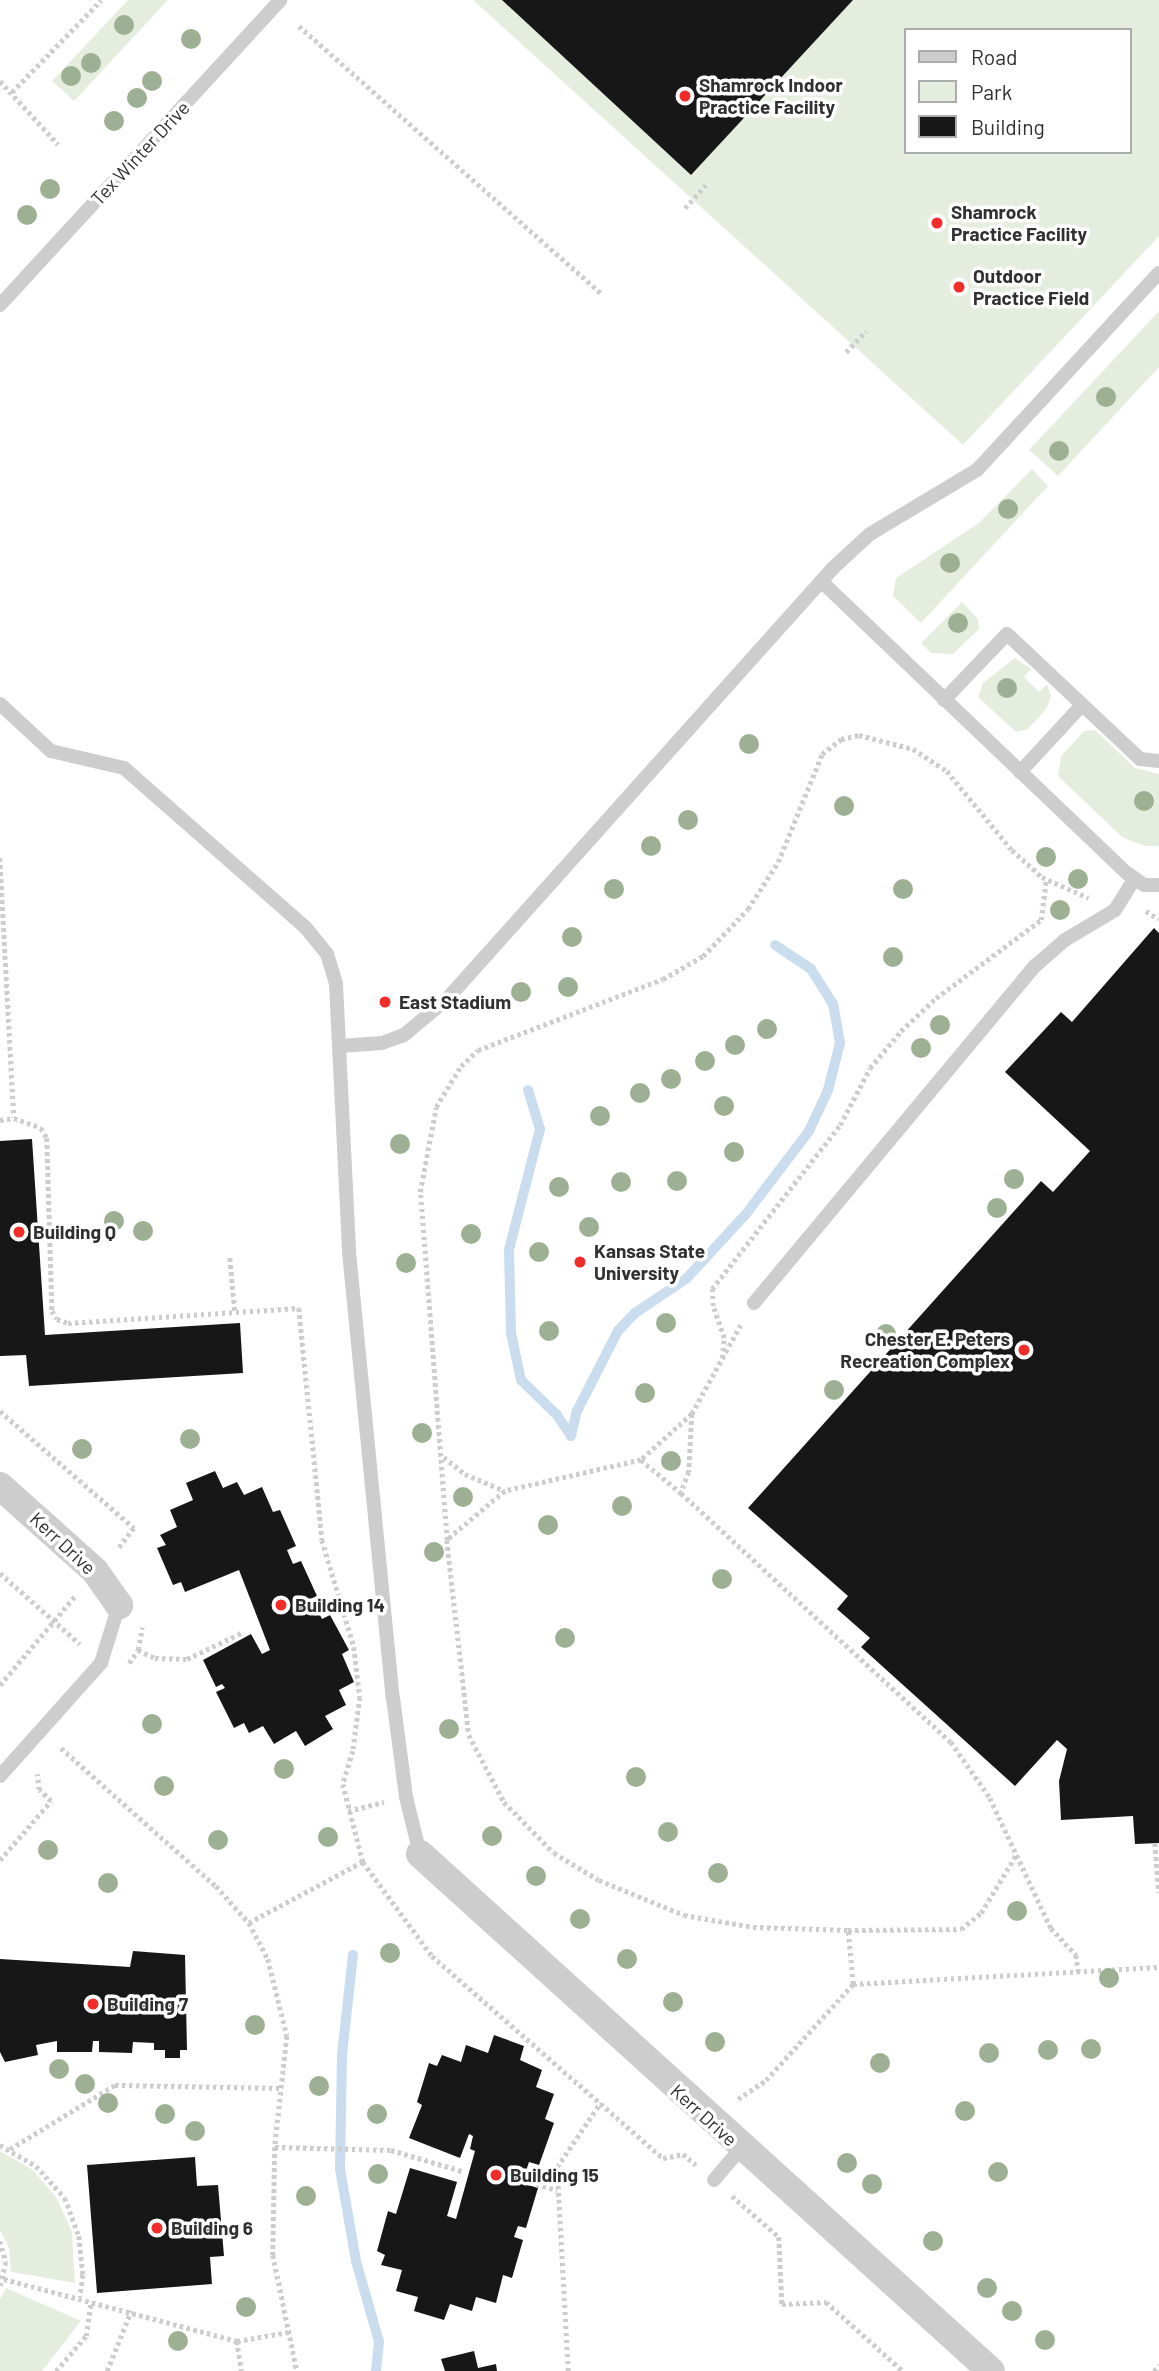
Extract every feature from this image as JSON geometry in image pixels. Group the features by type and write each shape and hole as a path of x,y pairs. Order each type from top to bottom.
{"street":[{"name":"Kerr Drive","path":"0,1486 95,1571 119,1605"},
{"name":"Kerr Drive","path":"420,1854 705,2116 991,2371"}],"lane":[{"name":"Tex Winter Drive","path":"0,305 280,0"},
{"path":"340,1046 382,1042 404,1035 447,999 821,581 870,534 977,470 1159,273"},
{"path":"821,581 1134,879 1159,885"},
{"path":"944,700 1007,634 1140,759 1159,761"},
{"path":"0,704 51,751 124,768 306,928 327,954 336,984 349,1252 406,1797 420,1854"},
{"path":"1020,772 1082,705"},
{"path":"754,1303 1035,966 1065,940 1115,910 1134,879"},
{"path":"0,1776 101,1663 119,1605"},
{"path":"714,2180 741,2148"}],"path":[{"path":"12,92 101,0"},
{"path":"299,26 601,293"},
{"path":"0,81 58,144"},
{"path":"685,208 706,185"},
{"path":"846,352 866,331"},
{"path":"1016,1855 981,1913 961,1929 753,1927 684,1915 599,1880 554,1853 504,1802 469,1735 447,1540 443,1456 420,1192 436,1107 447,1082 478,1050 663,979 703,956 748,909 770,873 822,754 841,739 859,735 884,739 913,749 947,771 1012,850 1045,879 1100,901"},
{"path":"0,858 14,1118"},
{"path":"722,1359 724,1338 712,1289 839,1125 870,1068 901,1031 936,998 1041,920 1045,879"},
{"path":"0,1120 14,1118 41,1128 47,1138 52,1311 57,1319 68,1323 299,1308 322,1540 354,1647 360,1697 353,1751 343,1784 363,1862 432,1956 663,2158 683,2154 779,2237 782,2304 826,2302 903,2371"},
{"path":"230,1258 235,1312"},
{"path":"447,1540 505,1491 641,1460 692,1413 754,1303"},
{"path":"681,1493 689,1472 692,1413"},
{"path":"443,1456 465,1474 505,1491"},
{"path":"641,1460 681,1493 951,1742 990,1798 1051,1928 1076,1955 1079,1973"},
{"path":"0,1685 117,1547"},
{"path":"0,1573 101,1663"},
{"path":"138,1650 155,1658 187,1659 241,1633"},
{"path":"54,1753 61,1748 67,1736"},
{"path":"61,1748 216,1886 249,1923 280,1997 287,2036 275,2147 273,2255 297,2371"},
{"path":"0,1860 51,1801 39,1790 37,1772 42,1765"},
{"path":"348,1811 406,1797"},
{"path":"1155,1843 1159,1892"},
{"path":"249,1923 363,1862"},
{"path":"848,1930 853,1984"},
{"path":"705,2116 718,2101 744,2099 766,2080 853,1984 1159,1967"},
{"path":"10,2149 115,2085 283,2088"},
{"path":"568,2371 557,2167 601,2102"},
{"path":"0,2145 36,2166 65,2198 79,2236 83,2275 80,2297"},
{"path":"275,2147 361,2147 416,2155 463,2171"},
{"path":"536,2184 557,2190"},
{"path":"0,2241 6,2262 0,2289"},
{"path":"4,2279 80,2297 237,2341 289,2332"},
{"path":"56,2371 86,2336 91,2301"},
{"path":"107,2371 131,2311"},
{"path":"237,2341 242,2371"},
{"path":"1154,2371 1159,2365"}],"green space":[{"path":"128,0 168,0 74,101 52,81"},
{"name":"Shamrock Practice Facility","path":"473,0 1159,0 1159,236 963,445"},
{"path":"1159,311 1159,367 1058,476 1029,450"},
{"path":"1032,469 1048,486 921,623 893,596 896,578 979,523"},
{"path":"962,602 978,619 979,629 953,654 931,653 921,643"},
{"path":"1015,658 1031,669 1024,677 1039,692 1047,684 1051,696 1047,708 1028,729 1016,732 978,697 983,683"},
{"path":"1095,730 1135,768 1159,774 1159,846 1144,846 1122,837 1058,776 1061,756 1084,731"},
{"path":"0,2151 33,2170 56,2197 72,2232 75,2283 11,2272 9,2248 0,2230"},
{"path":"6,2288 81,2321 42,2371 0,2371 0,2299"}],"building":[{"name":"Shamrock Indoor Practice Facility","path":"502,0 853,0 691,175"},
{"name":"Chester E. Peters Recreation Complex","path":"1154,928 1159,933 1159,1843 1135,1844 1133,1816 1061,1820 1059,1781 1067,1749 1057,1740 1015,1786 861,1647 870,1638 837,1609 848,1596 748,1508 1041,1181 1053,1192 1090,1151 1005,1072 1061,1012 1072,1022"},
{"name":"Building Q","path":"32,1139 45,1335 240,1323 243,1373 29,1386 26,1355 0,1356 0,1141"},
{"name":"Building 14","path":"215,1471 223,1488 237,1482 244,1495 262,1487 273,1512 280,1510 296,1546 287,1550 293,1564 301,1561 317,1596 306,1601 309,1612 317,1609 322,1619 330,1615 349,1650 342,1654 354,1682 339,1690 346,1705 325,1716 333,1729 305,1746 296,1731 274,1744 263,1726 249,1733 244,1723 234,1728 216,1692 225,1688 222,1684 216,1687 203,1660 251,1634 262,1654 270,1650 239,1570 185,1592 181,1582 173,1585 157,1548 166,1545 160,1535 177,1527 170,1510 193,1500 186,1483"},
{"name":"Building 7","path":"133,1951 185,1955 187,2050 180,2050 180,2058 165,2058 165,2050 154,2050 154,2043 133,2042 132,2053 99,2052 99,2041 93,2041 92,2052 57,2052 57,2041 36,2045 38,2055 5,2062 0,2052 0,1959 130,1967"},
{"name":"Building 15","path":"494,2035 524,2046 520,2060 542,2070 536,2087 554,2094 545,2119 554,2123 539,2165 529,2162 522,2183 538,2188 526,2228 518,2226 514,2237 523,2240 512,2278 503,2275 496,2303 476,2297 472,2311 450,2304 444,2320 414,2311 418,2297 396,2291 402,2270 381,2265 385,2255 377,2251 388,2211 396,2214 410,2168 457,2182 447,2216 456,2219 475,2151 470,2149 473,2136 469,2134 460,2158 409,2138 422,2105 417,2102 429,2063 437,2066 442,2055 461,2062 466,2045 488,2053"},
{"name":"Building 6","path":"195,2157 197,2186 218,2185 224,2256 210,2257 212,2284 97,2293 87,2165"},
{"path":"474,2351 478,2368 496,2364 497,2371 445,2371 441,2359"}],"waterway":[{"path":"571,1436 577,1411 618,1331 635,1313 686,1279 746,1214 809,1131 828,1090 840,1043 833,1004 811,969 775,945"},
{"path":"528,1090 540,1129 509,1250 511,1333 521,1380 557,1415 571,1436"},
{"path":"353,1955 342,2055 340,2169 356,2261 379,2342 376,2371"}],"place":[{"name":"Shamrock Indoor Practice Facility","path":"685,96"},
{"name":"Shamrock Practice Facility","path":"937,223"},
{"name":"Outdoor Practice Field","path":"959,287"},
{"name":"East Stadium","path":"385,1002"},
{"name":"Building Q","path":"19,1232"},
{"name":"Kansas State University","path":"580,1262"},
{"name":"Chester E. Peters Recreation Complex","path":"1024,1350"},
{"name":"Building 14","path":"281,1605"},
{"name":"Building 7","path":"93,2004"},
{"name":"Building 15","path":"496,2175"},
{"name":"Building 6","path":"157,2228"}]}
